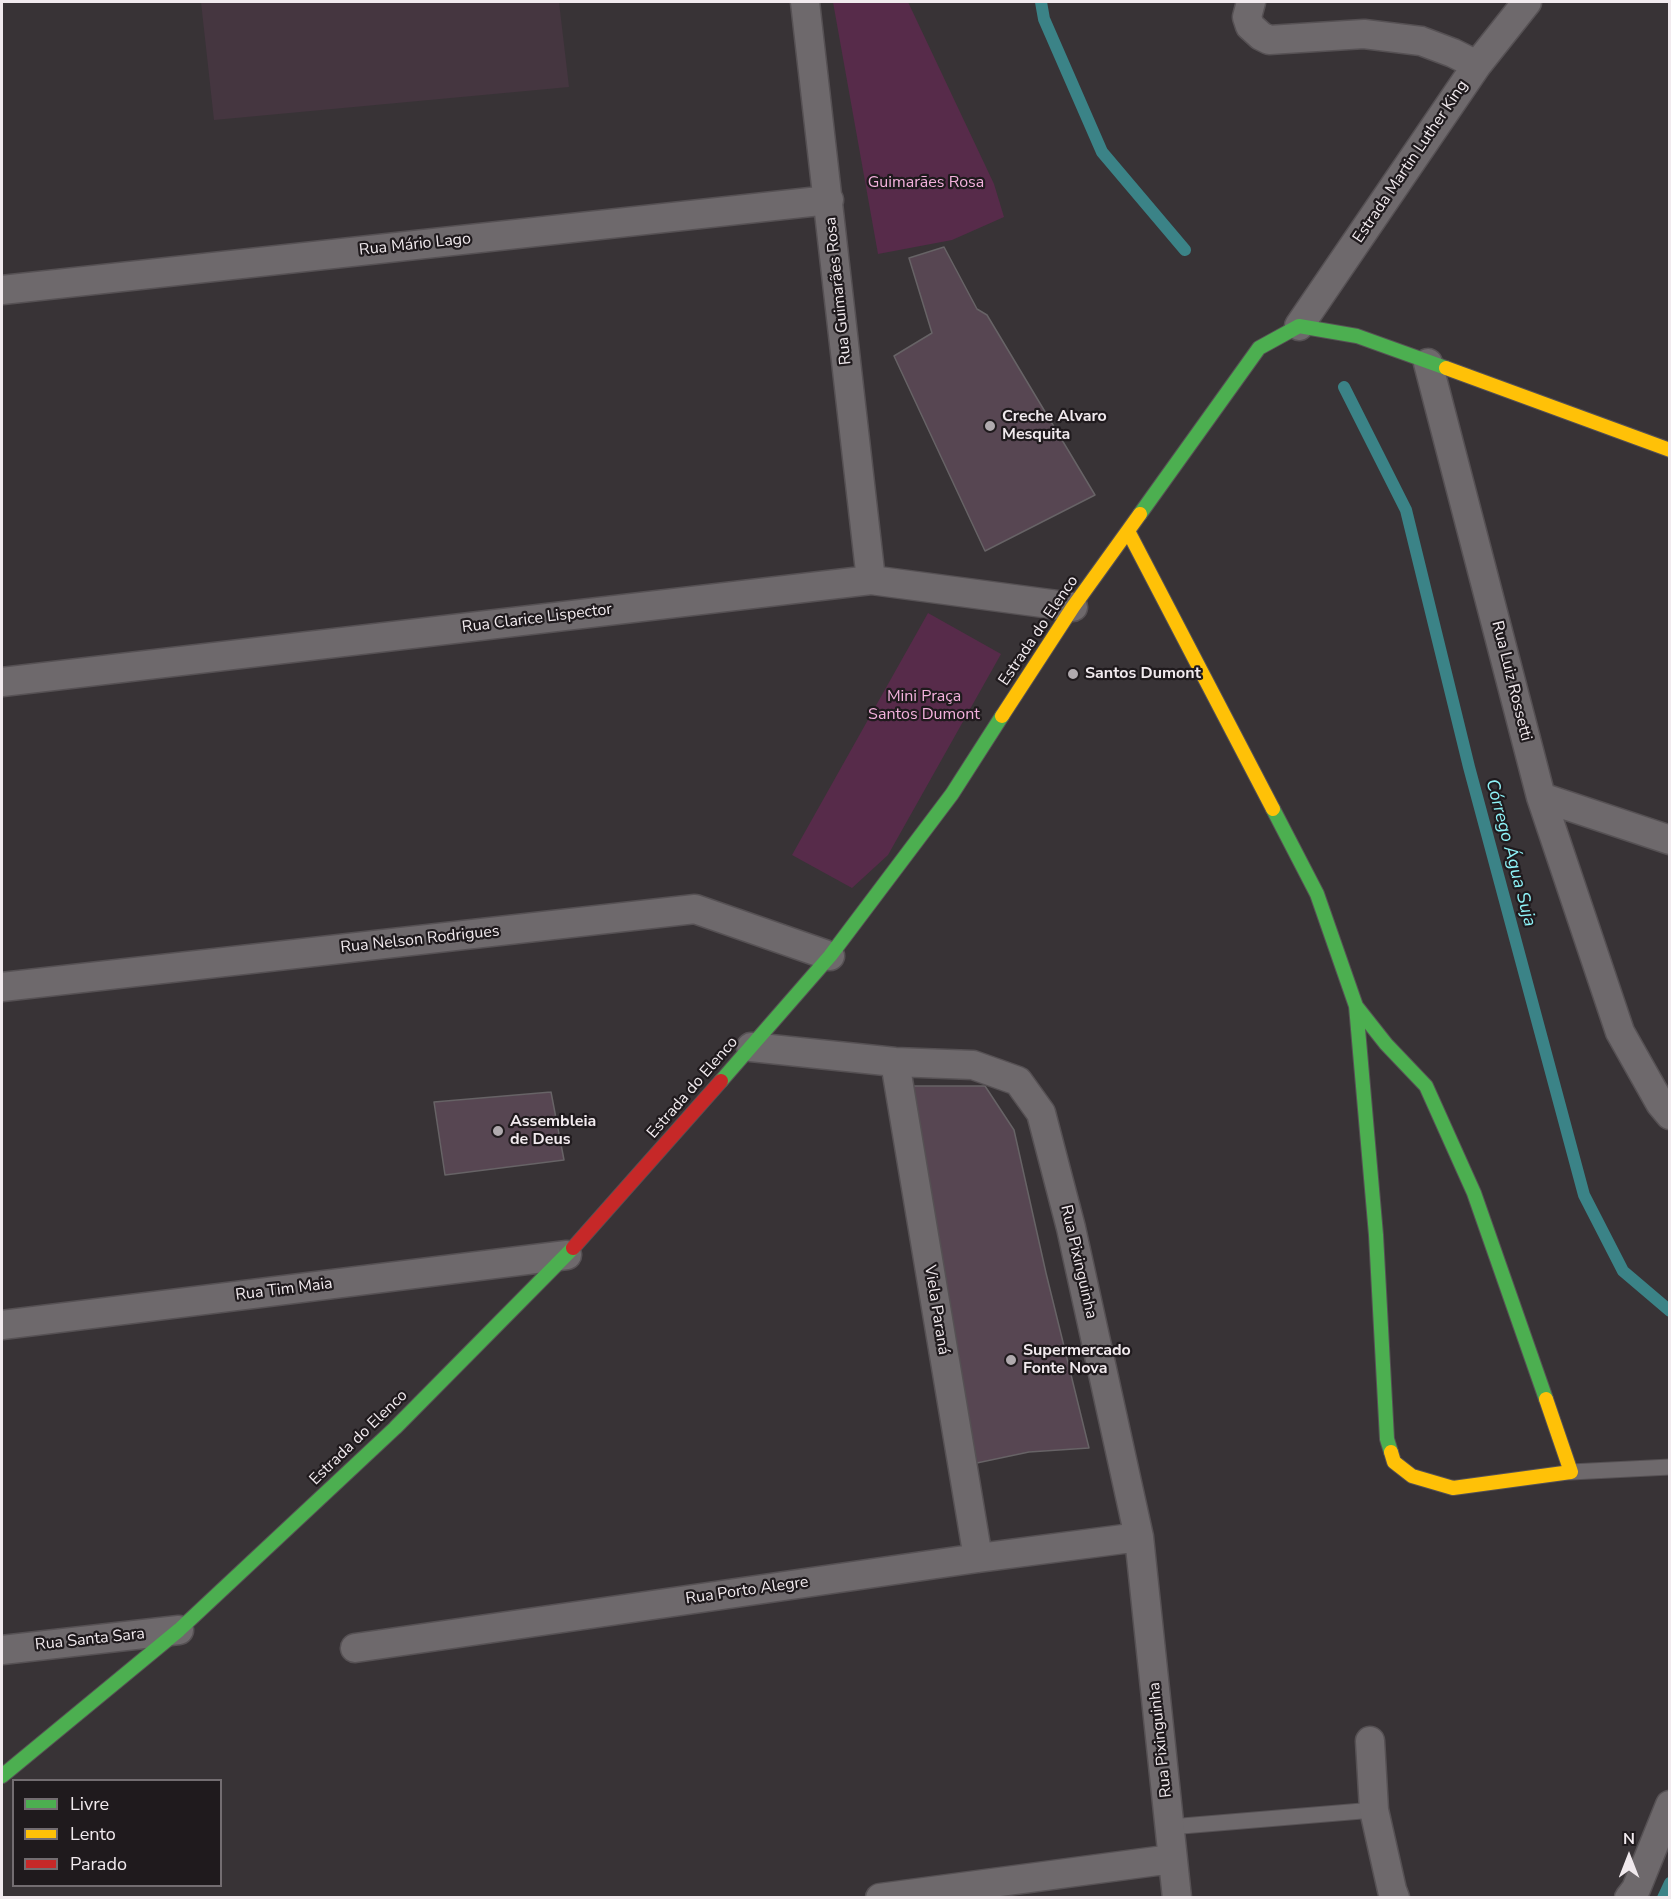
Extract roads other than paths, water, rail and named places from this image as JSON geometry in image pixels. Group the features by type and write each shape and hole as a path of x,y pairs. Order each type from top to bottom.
{"street":[{"name":"Rua Guimarães Rosa","path":"805,2 871,580"},
{"path":"1251,2 1247,18 1250,26 1269,40 1364,34 1421,41 1477,65"},
{"name":"Estrada Martin Luther King","path":"1299,326 1477,65 1527,2"},
{"name":"Rua Mário Lago","path":"2,290 829,200"},
{"path":"1299,326 1357,336 1670,450"},
{"name":"Estrada do Elenco","path":"2,1776 179,1630 395,1428 567,1255 831,956 952,794 1073,607 1259,348 1299,326"},
{"name":"Rua Luiz Rossetti","path":"1428,363 1541,797 1620,1032 1660,1103 1670,1115"},
{"path":"1128,531 1317,894 1356,1006 1376,1235 1387,1439 1394,1462 1412,1476 1453,1488 1571,1473 1474,1193 1426,1086 1386,1044 1356,1006"},
{"name":"Rua Clarice Lispector","path":"2,682 871,580 1073,607"},
{"path":"1541,797 1670,840"},
{"name":"Rua Nelson Rodrigues","path":"2,987 695,909 831,956"},
{"name":"Rua Pixinguinha","path":"751,1047 895,1062 973,1065 1018,1081 1041,1113 1071,1228 1139,1537 1177,1898"},
{"name":"Viela Paraná","path":"895,1062 978,1558"},
{"name":"Rua Tim Maia","path":"2,1325 567,1255"},
{"name":"Rua Porto Alegre","path":"355,1648 1139,1537"},
{"name":"Rua Santa Sara","path":"2,1650 179,1630"},
{"path":"1370,1741 1374,1810 1395,1898"},
{"path":"1629,1898 1636,1889 1670,1805"},
{"path":"880,1898 1172,1859"}],"lane":[{"path":"1571,1473 1670,1467"},
{"path":"1170,1827 1374,1810"}],"waterway":[{"name":"Córrego Água Suja","path":"1041,2 1044,19 1102,152 1185,250"},
{"name":"Córrego Água Suja","path":"1344,387 1406,510 1469,767 1584,1195 1623,1271 1670,1311"},
{"name":"Córrego Água Suja","path":"1663,1898 1670,1883"}],"place":[{"name":"Creche Alvaro Mesquita","path":"990,426"},
{"name":"Santos Dumont","path":"1073,674"},
{"name":"Assembleia de Deus","path":"498,1131"},
{"name":"Supermercado Fonte Nova","path":"1011,1360"}],"park label":[{"name":"Guimarães Rosa","path":"926,183"},
{"name":"Mini Praça Santos Dumont","path":"924,706"}]}
